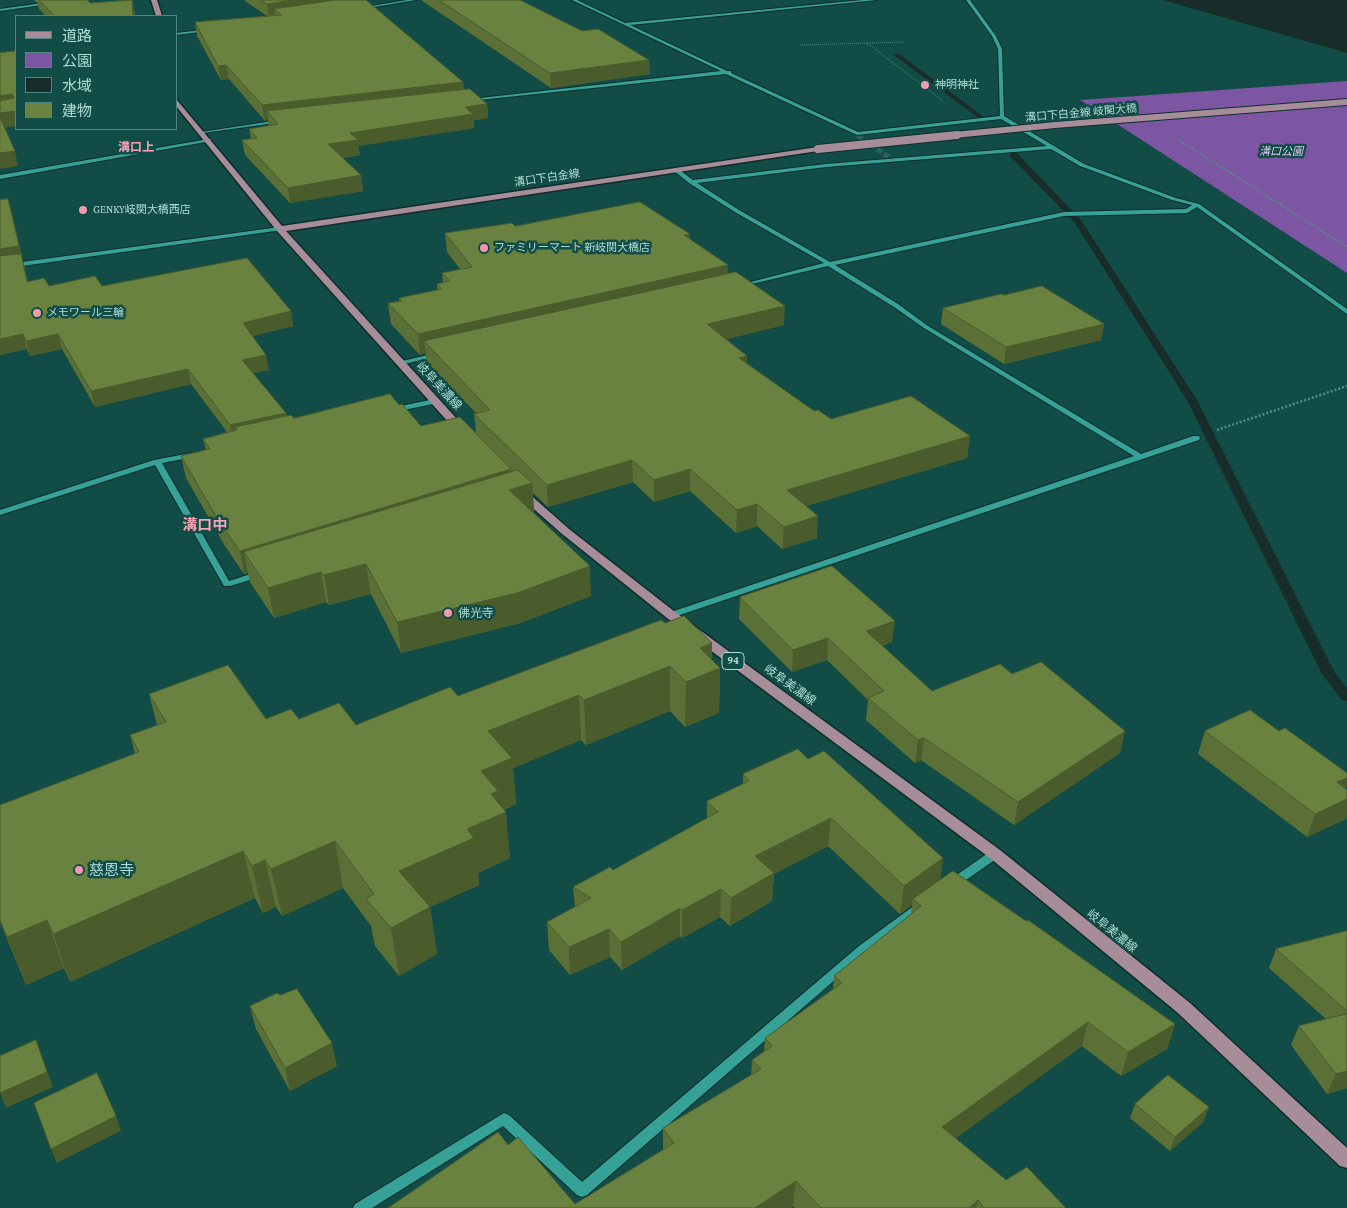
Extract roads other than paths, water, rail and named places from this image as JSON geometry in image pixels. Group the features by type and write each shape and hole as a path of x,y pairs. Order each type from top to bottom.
{"main road":[{"path":"154,0 159,15"},
{"name":"溝口下白金線 岐関大橋","path":"818,149 1055,125 1347,102"},
{"name":"岐阜美濃線","path":"178,104 206,136 280,229 475,444"},
{"name":"溝口下白金線","path":"280,229 818,149"},
{"name":"岐阜美濃線","path":"516,491 671,615 995,854 1184,1008 1347,1160"}],"street":[{"path":"357,8 414,0"},
{"path":"574,0 730,72 857,134 1002,118 1082,165 1174,199 1197,205 1347,312"},
{"path":"624,24 875,0"},
{"path":"968,0 994,36 1000,49 1002,118"},
{"path":"0,10 56,2"},
{"path":"178,34 214,29"},
{"path":"466,101 730,72"},
{"path":"0,177 285,120"},
{"path":"691,182 736,175 882,160 1053,147"},
{"path":"676,170 718,200 895,304 926,327 1140,457"},
{"path":"737,287 829,264 1064,214 1187,211 1197,205"},
{"path":"0,267 280,229"},
{"path":"400,363 447,353"},
{"path":"387,412 435,401"},
{"path":"671,615 1196,438"},
{"path":"0,514 157,462 196,454"},
{"path":"157,462 227,584 265,572"},
{"path":"360,1208 504,1119 584,1196 863,949 995,854"}],"water":[{"path":"1163,0 1347,0 1347,53"}],"waterway":[{"path":"897,55 982,118"},
{"path":"1013,154 1078,222 1192,400 1329,674 1347,697"}],"tunnel":[{"path":"858,135 891,159"}],"place":[{"name":"神明神社","path":"925,85"},
{"name":"GENKY岐関大橋西店","path":"83,210"},
{"name":"ファミリーマート 新岐関大橋店","path":"484,248"},
{"name":"メモワール三輪","path":"37,313"},
{"name":"佛光寺","path":"448,613"},
{"name":"慈恩寺","path":"79,870"}],"district":[{"name":"溝口上","path":"136,147"},
{"name":"溝口中","path":"205,525"}],"park label":[{"name":"溝口公園","path":"1281,152"}]}
